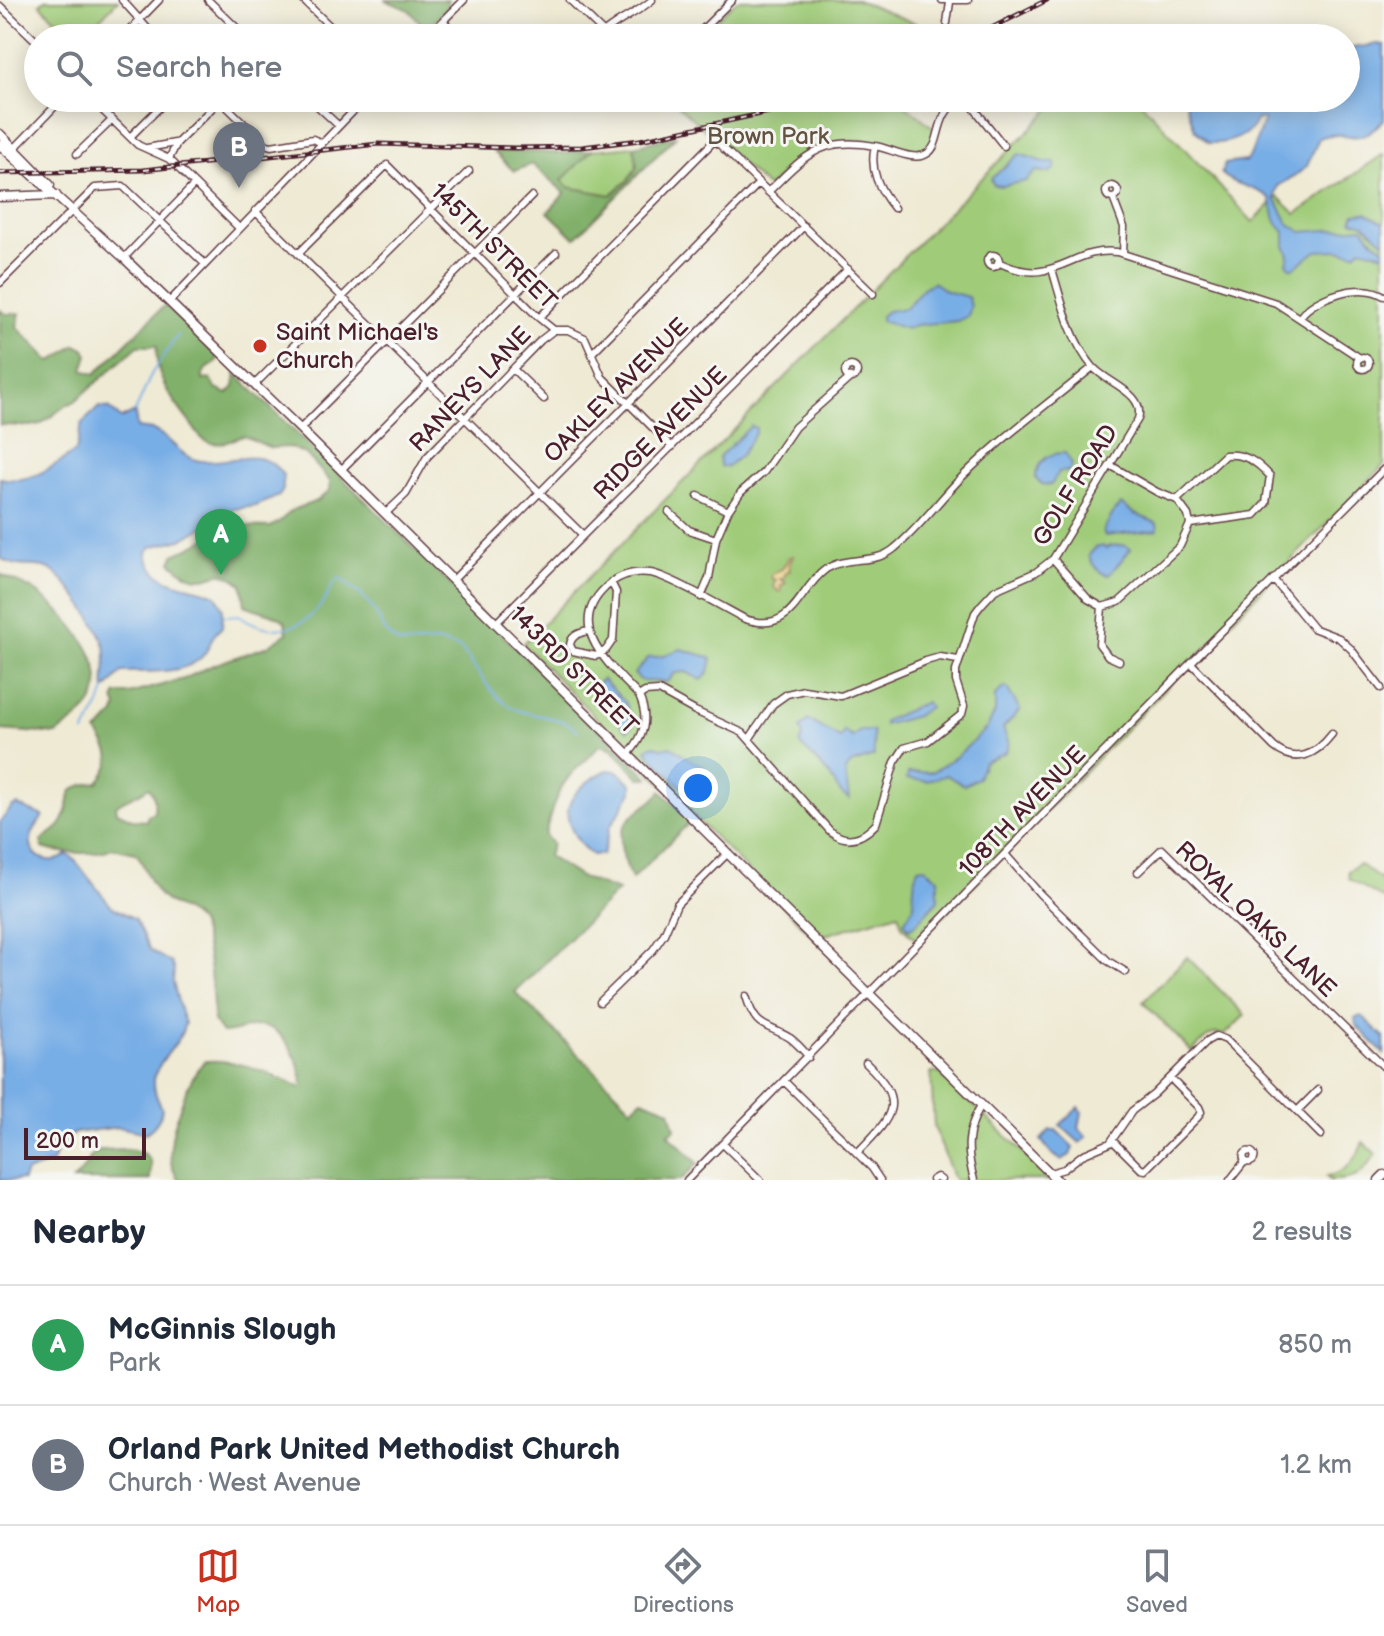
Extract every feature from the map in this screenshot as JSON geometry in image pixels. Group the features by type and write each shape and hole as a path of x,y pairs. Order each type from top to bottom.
{"main road":[{"path":"0,134 38,182 37,189 29,195"},
{"path":"0,145 12,151 57,195"},
{"path":"34,177 57,195"},
{"path":"0,197 57,195"},
{"name":"143RD STREET","path":"57,195 454,579 1056,1178"},
{"path":"1379,1180 1384,1175"}],"street":[{"path":"122,0 143,24"},
{"path":"135,24 159,0"},
{"path":"208,0 233,24"},
{"path":"303,0 328,24"},
{"path":"440,24 464,0"},
{"path":"570,0 591,24"},
{"path":"616,24 652,0"},
{"path":"708,24 732,0"},
{"path":"947,23 946,1 968,0"},
{"path":"0,6 24,29"},
{"path":"443,21 446,24"},
{"path":"12,151 50,112"},
{"path":"104,112 144,148 169,159 239,228"},
{"path":"130,137 155,112"},
{"path":"169,159 177,143 207,112"},
{"path":"232,112 265,144 271,146 313,139 322,143"},
{"path":"324,112 339,126"},
{"path":"169,302 352,112"},
{"path":"768,192 802,159 827,146 845,143 875,146 915,157 927,155 935,145 939,122 946,112"},
{"path":"976,112 1004,146"},
{"path":"77,154 112,120"},
{"name":"RANEYS LANE","path":"539,318 715,140 759,183"},
{"path":"144,148 177,143"},
{"path":"875,146 875,176 894,208"},
{"name":"145TH STREET","path":"298,254 387,165 539,318 554,330 576,332 585,338 593,352 598,372 672,447"},
{"path":"254,385 469,171"},
{"path":"593,352 759,183 873,294"},
{"path":"124,258 194,185"},
{"path":"0,283 95,188 123,186 205,264"},
{"path":"300,429 532,196"},
{"path":"1113,198 1124,227 1123,254"},
{"path":"255,211 583,535"},
{"name":"OAKLEY AVENUE","path":"454,579 804,226"},
{"path":"998,262 1028,273 1052,269 1108,251 1123,254 1276,303 1360,358"},
{"path":"341,470 556,253"},
{"name":"RIDGE AVENUE","path":"497,622 848,269"},
{"path":"629,753 639,741 645,724 639,696 601,655 590,631 592,605 611,582 627,574 653,573 753,621 770,621 783,617 798,605 820,574 830,567 850,559 875,558 894,550 963,476 1093,367 1074,338 1052,269"},
{"path":"1300,317 1311,305 1357,290 1368,289 1384,296"},
{"name":"RANEYS LANE","path":"386,513 406,494 427,457 554,330"},
{"name":"GOLF ROAD","path":"639,696 645,692 659,691 750,738 830,831 844,839 861,837 876,824 895,762 904,748 928,741 962,714 963,698 956,681 958,660 975,613 989,596 1006,584 1036,572 1053,559 1138,419 1140,407 1130,394 1109,382 1093,367"},
{"path":"513,369 544,399"},
{"path":"701,597 709,578 716,539 728,511 741,492 764,472 795,427 850,378"},
{"path":"1177,500 1225,455 1244,456 1258,463 1270,476 1266,503 1255,515 1190,524"},
{"path":"1053,559 1088,599 1102,607 1119,602 1180,546 1190,524 1188,515 1177,500 1110,465"},
{"name":"108TH AVENUE","path":"687,1180 1384,469"},
{"path":"698,496 728,511"},
{"path":"669,512 689,530 716,539"},
{"path":"1273,579 1313,628 1339,638 1351,649 1381,688"},
{"path":"590,631 577,634 570,642 571,649 592,657 601,655 613,640 616,592 611,582"},
{"path":"1102,607 1099,644 1108,656 1119,661"},
{"path":"750,738 773,704 787,694 804,690 841,696 926,661 940,657 958,660"},
{"path":"1191,663 1284,754 1300,757 1312,754 1332,734"},
{"name":"ROYAL OAKS LANE","path":"1138,872 1162,849 1384,1067"},
{"path":"600,1002 653,950 681,899 728,853"},
{"path":"1005,854 1040,894 1108,961 1126,972"},
{"path":"746,996 757,1020 766,1028 789,1038 809,1057"},
{"path":"1056,1178 1082,1155 1112,1140 1132,1111 1213,1036 1220,1036 1321,1135"},
{"path":"857,1153 886,1122 890,1112 890,1091 885,1081 866,1063"},
{"path":"1112,1140 1145,1170 1198,1117 1201,1110 1170,1078"},
{"path":"785,1082 880,1180"},
{"path":"1297,1111 1318,1090"},
{"path":"974,1180 967,1140 981,1105"},
{"path":"723,1144 760,1180"},
{"path":"1230,1180 1245,1161"},
{"path":"1056,1178 1064,1169"},
{"path":"932,1180 937,1177 941,1180"}],"green space":[{"path":"45,0 118,0 95,24 60,24 40,4"},
{"path":"385,0 448,0 446,11 433,24 422,24 409,10"},
{"path":"737,0 857,0 917,24 712,24"},
{"name":"Brown Park","path":"685,112 914,112 935,129 932,145 926,153 915,155 863,140 824,144 804,154 768,188"},
{"path":"1047,112 1150,112 1253,222 1278,197 1296,214 1384,154 1384,465 918,942 902,926 898,913 815,938 523,644"},
{"path":"676,136 575,238 548,212 565,193 532,164 514,171 493,151 565,153 592,150 562,180 568,187 611,195 637,167 634,146"},
{"path":"634,146 637,167 611,195 568,187 561,180 592,150"},
{"path":"165,305 218,357 216,363 205,371 203,380 210,379 216,389 227,394 234,387 236,374 649,778 640,778 611,748 599,745 562,786 545,835 552,844 548,856 580,877 618,891 515,992 632,1108 642,1099 670,1110 675,1129 668,1134 698,1163 681,1180 178,1180 171,1162 175,1124 185,1094 205,1061 242,1064 300,1087 303,1085 299,1067 284,1039 269,1028 255,1026 222,1033 214,1022 210,969 200,927 196,919 160,896 136,853 112,848 88,853 58,851 43,848 41,841 61,824 72,791 76,787 98,782 108,768 109,752 97,732 115,714 117,694 129,694 184,679 213,665 268,646 287,633 285,621 245,605 242,584 226,574 207,578 190,576 171,562 174,555 220,529 270,527 292,510 317,501 330,490 330,481 306,454 289,447 271,448 244,436 217,444 203,439 161,378 157,346 138,346 74,402 40,424 0,425 0,310 6,314 20,313 17,327 51,362 76,345 88,355 83,370 95,374","holes":["150,788 154,812 148,815 146,821 134,820 117,812 119,803"]},
{"path":"0,574 30,588 62,614 83,640 97,670 98,685 91,704 57,734 0,730"},
{"path":"661,791 691,821 632,879 622,852 621,835 628,820"},
{"path":"1359,864 1384,882 1384,899 1349,879 1348,871"},
{"path":"1187,957 1245,1015 1225,1035 1211,1035 1192,1052 1143,1002"},
{"path":"931,1073 940,1073 1052,1180 954,1180 934,1126"},
{"path":"1363,1142 1376,1154 1366,1168 1352,1178 1329,1180 1327,1176 1340,1172 1350,1164"},
{"path":"99,1150 135,1150 147,1156 151,1168 150,1180 73,1180"}],"sand":[{"path":"793,556 790,571 780,579 786,583 780,586 782,591 779,592 773,586 776,580 771,575 783,568 789,557"}],"water":[{"path":"1384,45 1384,119 1366,134 1319,138 1307,166 1278,186 1275,198 1288,223 1302,232 1363,227 1384,248 1384,254 1361,248 1355,253 1317,251 1292,269 1287,263 1289,255 1285,232 1275,220 1270,198 1221,173 1225,164 1246,161 1264,120 1257,119 1238,138 1209,143 1195,130 1189,112 1360,112 1360,47"},
{"path":"1019,154 1048,163 1055,162 1055,168 1050,173 1036,171 1026,181 994,185 991,179"},
{"path":"1366,213 1384,223 1384,242 1364,224 1352,220 1355,214"},
{"path":"933,282 946,291 968,297 971,306 968,316 958,321 916,325 907,329 881,321 881,316 887,311 906,308 922,289"},
{"path":"99,407 109,408 121,419 135,412 137,428 155,431 188,457 202,461 256,458 266,460 283,475 283,490 279,496 256,506 234,509 185,538 151,547 147,552 150,564 164,578 216,595 223,608 222,627 205,653 189,666 167,671 122,672 105,690 106,658 102,638 72,591 47,568 14,564 0,558 0,478 31,477 76,451 82,423"},
{"path":"751,426 756,428 756,432 741,455 727,467 720,466 719,457"},
{"path":"1065,453 1072,464 1070,471 1059,472 1051,485 1042,484 1036,479 1038,468 1044,460 1054,454"},
{"path":"1121,504 1157,523 1158,530 1105,536 1103,531"},
{"path":"1124,545 1131,549 1109,575 1099,571 1089,555 1095,548"},
{"path":"681,649 712,658 709,672 702,680 686,672 675,673 667,682 642,681 634,674 648,658"},
{"path":"602,679 626,703 632,726 627,730 594,698 593,689"},
{"path":"1004,687 1020,710 1003,728 1009,744 1006,752 984,762 978,778 964,785 946,775 927,781 907,779 908,773 933,772 957,756 987,728 995,712 995,696"},
{"path":"926,702 929,707 916,716 884,725 884,721"},
{"path":"808,720 840,738 844,731 852,737 860,731 873,731 874,756 851,764 845,771 849,799 799,744 803,736 800,729"},
{"path":"653,745 662,748 671,746 704,766 697,795 687,792 650,755 647,749"},
{"path":"607,770 617,771 632,784 632,792 610,827 603,854 592,855 574,834 568,820 568,810 575,794"},
{"path":"17,805 43,816 31,839 34,852 43,859 56,860 67,854 73,858 112,907 135,919 150,950 171,963 185,1023 175,1045 156,1071 155,1093 162,1108 159,1119 149,1131 119,1127 74,1133 57,1150 52,1163 26,1172 23,1180 0,1180 0,822"},
{"path":"924,867 938,878 938,900 909,929 904,922 914,906 918,868"},
{"path":"1362,1016 1384,1037 1384,1054 1357,1026 1355,1018"},
{"path":"1079,1107 1082,1112 1079,1128 1087,1137 1080,1143 1060,1125"},
{"path":"1050,1130 1056,1130 1073,1147 1070,1155 1061,1160 1052,1154 1041,1140"}],"waterway":[{"path":"135,412 152,373 178,335"},
{"path":"224,616 239,615 274,629 297,625 317,610 339,578 366,600 395,641 401,644 439,642 460,648 488,687 509,706 563,721 578,731"},
{"path":"84,733 105,690"}],"railway":[{"path":"1000,24 1047,0"},
{"path":"0,173 143,170 378,144 582,147 640,140 769,112"}],"place":[{"name":"Orland Park United Methodist Church","path":"239,188"},
{"name":"Saint Michael's Church","path":"260,346"},
{"name":"McGinnis Slough","path":"221,575"}]}
